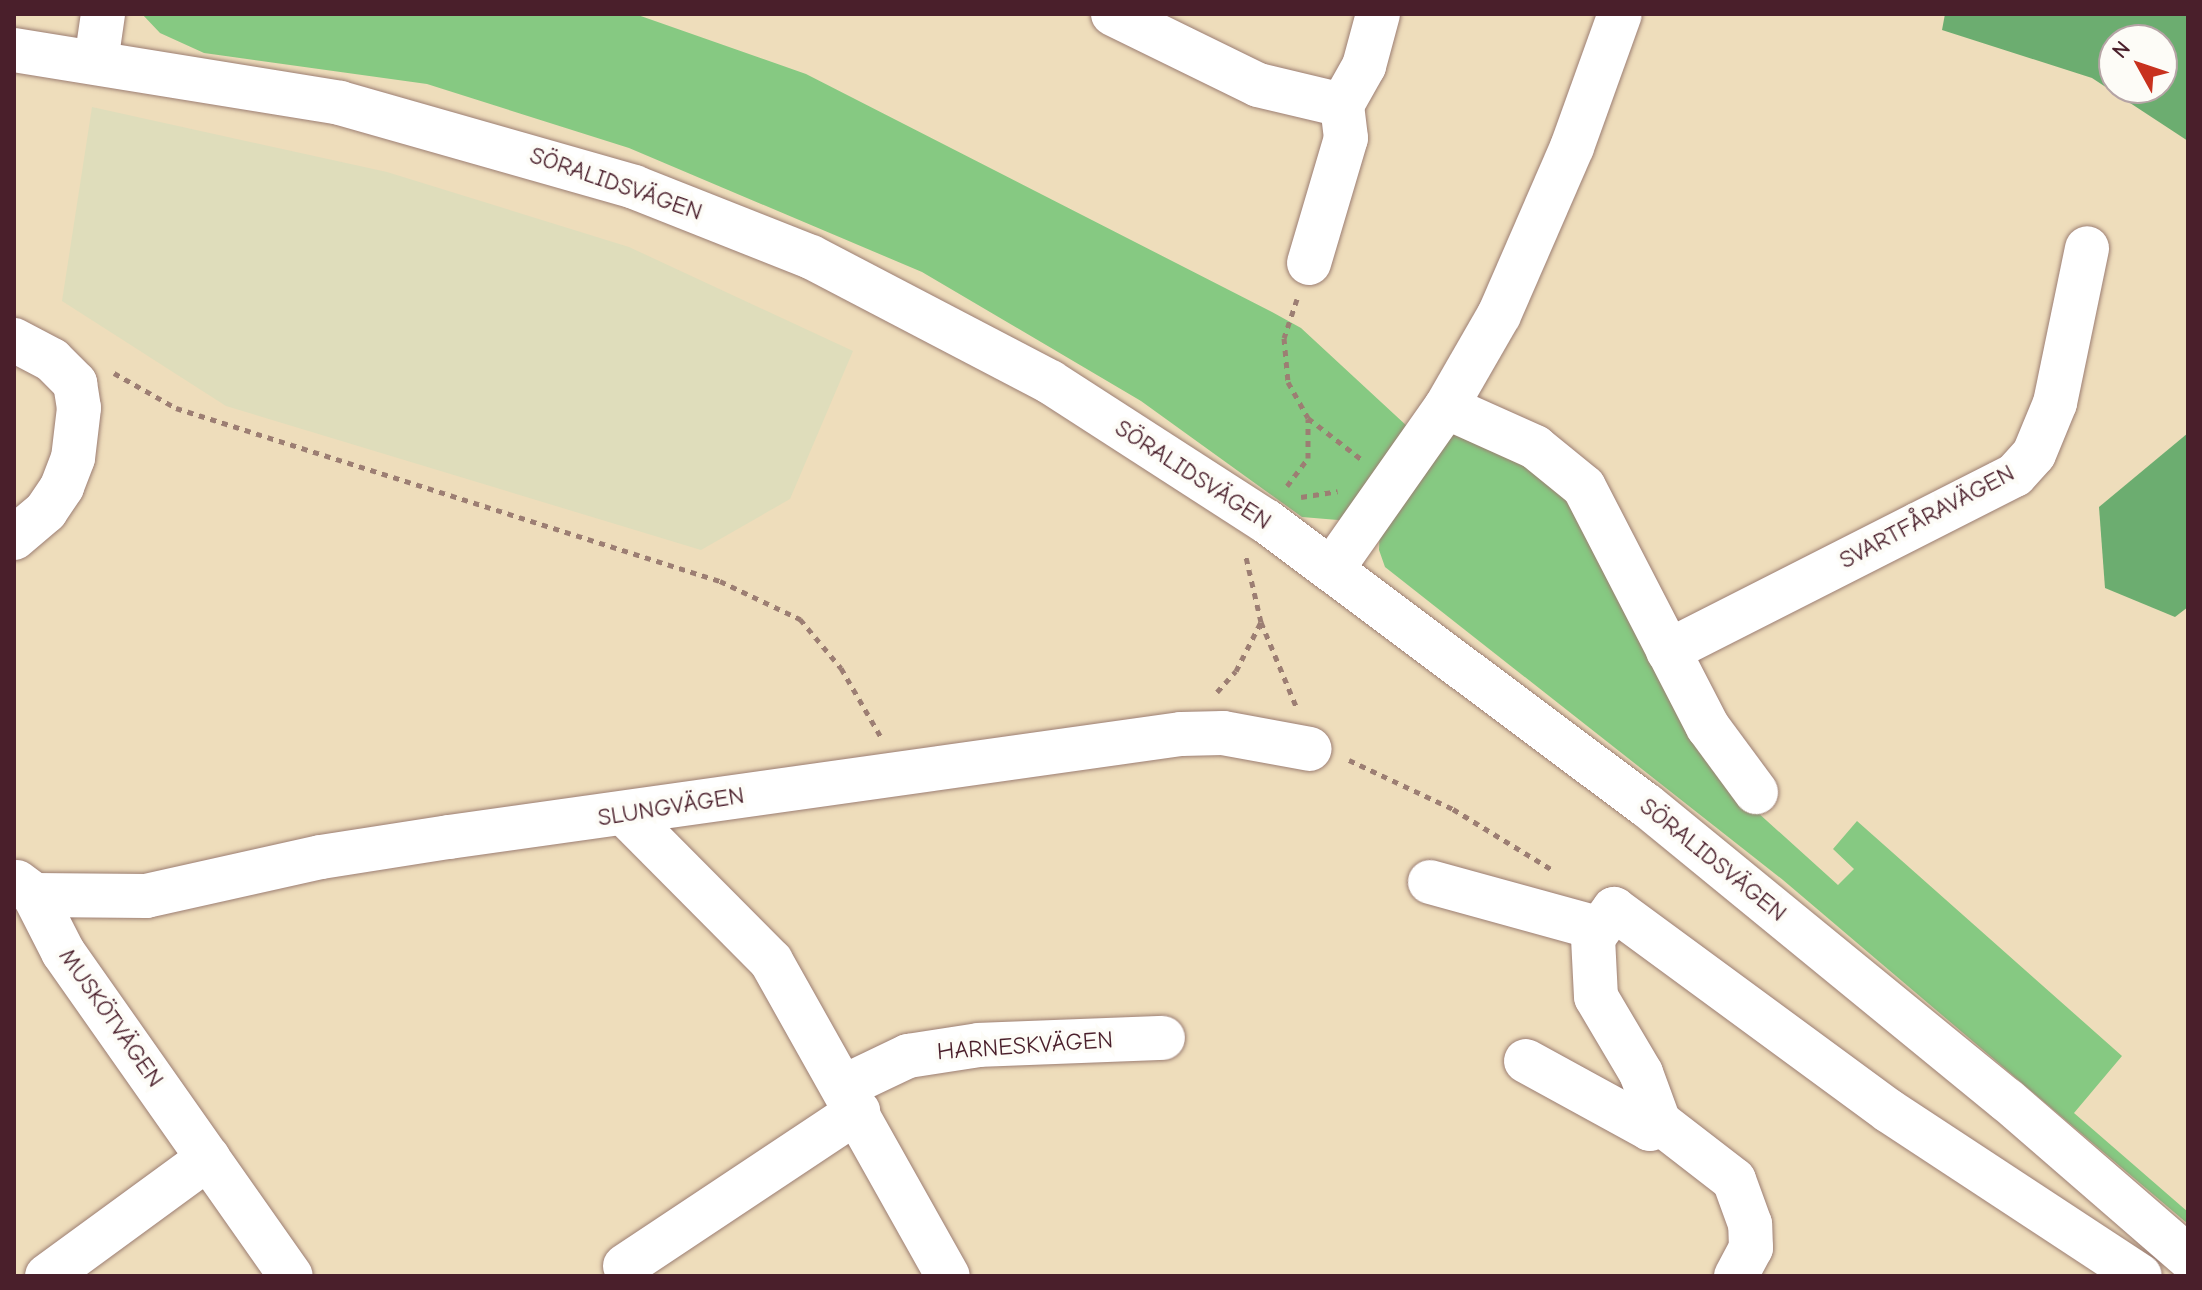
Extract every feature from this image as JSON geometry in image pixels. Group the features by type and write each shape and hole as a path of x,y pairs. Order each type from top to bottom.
{"street":[{"path":"96,62 103,14"},
{"path":"1113,14 1258,85 1342,105"},
{"path":"1309,263 1346,138 1342,105 1364,66 1378,14"},
{"path":"1332,569 1446,407 1522,269 1620,14"},
{"name":"SÖRALIDSVÄGEN","path":"14,50 227,82 426,124 634,187 727,222 892,296 1050,382 1255,531 1332,569 1646,805 2007,1100 2188,1257"},
{"name":"SVARTFÅRAVÄGEN","path":"1668,651 2015,475 2046,430 2087,248"},
{"path":"14,340 52,360 75,383 79,408 73,458 62,487 46,511 14,538"},
{"path":"1446,407 1494,425 1569,470 1584,487 1708,727 1756,792"},
{"name":"SLUNGVÄGEN","path":"24,888 146,896 321,857 626,815 887,773 1181,734 1223,733 1310,749"},
{"path":"626,815 771,961 852,1098 948,1276"},
{"path":"1430,882 1605,918 1889,1111 2140,1276"},
{"name":"MUSKÖTVÄGEN","path":"24,888 63,952 291,1276"},
{"path":"1605,918 1596,997 1641,1073 1659,1122 1734,1180 1750,1224 1751,1248 1736,1276"},
{"name":"HARNESKVÄGEN","path":"625,1266 852,1098 923,1054 979,1045 1163,1038"},
{"path":"1526,1061 1650,1129 1659,1122"},
{"path":"47,1276 208,1158"}],"path":[{"path":"1309,263 1284,338 1288,382 1308,418 1391,482"},
{"path":"176,408 720,581 800,619 841,668 881,734 887,773"},
{"path":"1308,418 1308,458 1255,531 1261,622 1310,749 1352,761 1453,809 1605,918"},
{"path":"1255,531 1391,482"},
{"path":"1181,734 1236,671 1261,622"}],"shaded area":[{"path":"92,107 387,172 629,247 853,351 790,499 701,550 226,406 62,301"}],"green space":[{"path":"142,14 635,14 806,74 1272,312 1301,328 1408,427 1350,521 1302,517 1141,401 922,272 629,148 427,84 204,53 160,33"},
{"path":"1945,14 2188,14 2188,141 2132,104 2178,104 2178,24 2098,24 2098,82 1942,30"},
{"path":"1454,423 1553,475 1735,792 1838,885 1854,869 1833,849 1857,821 2122,1056 2074,1113 2188,1212 2188,1224 1783,880 1385,567 1379,550 1380,526"},
{"path":"2188,433 2188,607 2175,617 2105,588 2099,507"}]}
